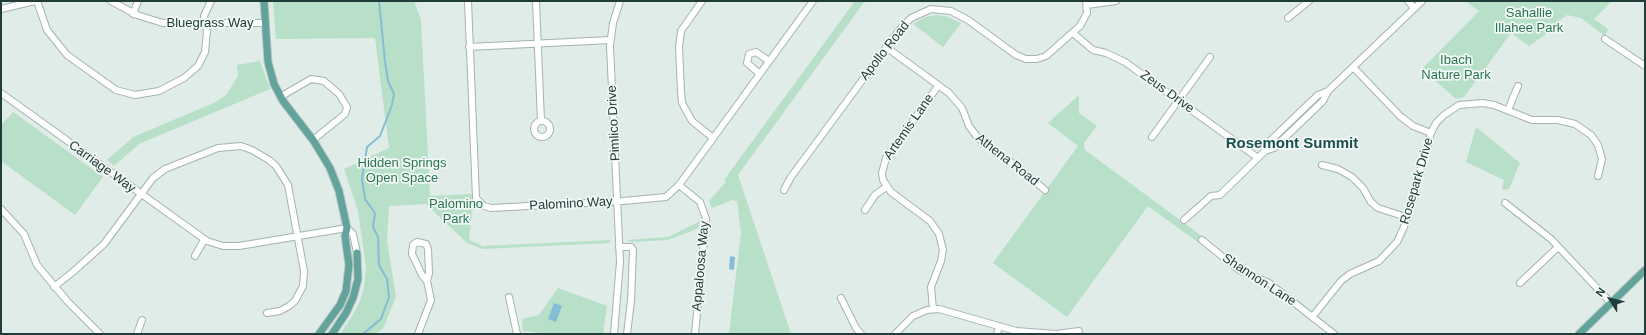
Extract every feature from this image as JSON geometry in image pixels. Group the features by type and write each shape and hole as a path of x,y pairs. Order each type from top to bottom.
{"main road":[{"path":"264,1 269,66 280,97 313,140 330,168 337,185 347,228 345,236 349,265 346,291 340,305 320,334"},
{"path":"332,334 346,313 353,298 358,279 357,253"},
{"path":"1579,334 1645,270"}],"street":[{"path":"1,8 36,1 47,30 60,49 116,90 128,94 147,94 159,91 192,71 202,59 205,52 207,32 205,24 205,10 211,1"},
{"name":"Bluegrass Way","path":"111,1 133,14 163,23 265,23"},
{"path":"133,14 138,1"},
{"name":"Palomino Way","path":"468,1 476,198 480,204 491,208 618,202 666,197 679,185 813,1"},
{"path":"536,1 541,121"},
{"name":"Pimlico Drive","path":"614,334 619,273 619,247 610,40 614,17 620,1"},
{"path":"702,1 681,32 679,47 681,91 682,103 692,121 713,138"},
{"path":"1087,3 1116,1"},
{"path":"1288,18 1309,1"},
{"path":"1408,1 1414,8"},
{"path":"1184,220 1211,196 1220,195 1265,151 1274,148 1323,101 1328,90 1422,1"},
{"name":"Apollo Road","path":"784,190 791,177 900,29 911,18 937,5 962,16 1016,55 1026,59 1037,59 1046,56 1084,20 1087,3"},
{"name":"Zeus Drive","path":"1073,32 1087,46 1125,62 1258,158"},
{"path":"1605,39 1645,66"},
{"path":"469,47 610,40"},
{"name":"Athena Road","path":"886,48 949,93 962,108 969,126 978,138 1024,172 1045,190"},
{"path":"760,74 747,63 749,54 756,52 769,61"},
{"path":"1152,136 1210,57"},
{"path":"1353,67 1400,116 1413,126 1431,133"},
{"path":"280,97 312,79 324,81 339,94 347,107 345,114 313,140"},
{"name":"Artemis Lane","path":"886,187 882,173 886,158 938,86"},
{"path":"1508,110 1518,86"},
{"name":"Carriage Way","path":"1,93 204,240 220,245 233,246 347,228"},
{"name":"Rosepark Drive","path":"1313,316 1341,281 1350,274 1373,264 1391,250 1401,234 1431,133 1436,124 1444,115 1459,105 1483,103 1508,110 1532,120 1566,121 1582,128 1591,135 1598,145 1602,156 1598,176"},
{"path":"54,287 71,274 104,244 153,178 165,169 218,148 241,146 252,150 269,160 284,177 290,192 305,276 302,290 289,306 280,311 267,313"},
{"path":"1322,165 1338,169 1352,177 1363,188 1371,202 1378,208 1406,217"},
{"name":"Appaloosa Way","path":"679,185 699,200 704,208 706,219 695,334"},
{"path":"865,210 875,195 886,187 930,221 939,234 943,250 941,261 931,287 933,309"},
{"path":"1505,204 1558,247 1611,303"},
{"path":"1,209 24,234 37,265 54,287 100,334"},
{"path":"347,228 353,234 357,253"},
{"path":"195,256 204,240"},
{"name":"Shannon Lane","path":"1202,240 1239,270 1269,283 1334,334"},
{"path":"418,334 430,300 428,281 428,249 426,244 417,242 413,245 412,254 422,275 428,281"},
{"path":"619,247 631,247 633,250 631,301 627,334"},
{"path":"1520,283 1558,247"},
{"path":"509,297 517,334"},
{"path":"841,298 853,322 862,334"},
{"path":"895,334 913,316 933,309 945,310 999,326 1031,332 1056,334 1079,331"},
{"path":"137,334 142,320"},
{"path":"997,334 999,326"}],"green space":[{"name":"Hidden Springs Open Space","path":"273,1 414,1 421,20 430,196 471,194 476,207 472,211 469,240 483,246 610,240 610,243 483,249 467,243 426,204 389,206 387,241 396,297 383,329 373,334 340,334 360,301 364,287 366,267 358,211 344,169 389,148 375,38 276,39"},
{"path":"855,1 865,1 738,175 791,334 729,334 741,232 737,201 732,200 712,208 709,201 726,182 724,180"},
{"path":"1465,1 1612,1 1594,19 1608,29 1605,36 1581,18 1567,15 1550,27 1549,32 1529,46 1511,33 1464,97 1456,99 1422,69 1479,11"},
{"path":"938,15 948,17 961,23 943,47 913,24 925,17"},
{"path":"260,61 270,89 139,144 114,166 107,160 133,137 216,102 227,94 238,76 237,65"},
{"path":"1079,95 1079,113 1097,126 1084,143 1085,150 1203,237 1199,243 1148,206 1067,317 993,263 1078,146 1048,123"},
{"path":"13,112 103,177 75,215 1,161 1,125"},
{"path":"1476,127 1520,163 1509,189 1502,190 1504,180 1466,162"},
{"path":"700,221 699,228 668,240 630,242 627,240 668,237"},
{"path":"558,288 607,306 603,334 552,334 523,331 522,319 539,315"}],"water":[{"path":"730,256 735,257 734,270 729,269"},
{"path":"554,303 562,306 556,322 548,319"}],"waterway":[{"path":"363,334 381,319 389,297 387,279 379,265 378,237 373,227 375,213 365,199 362,179 367,147 380,136 392,105 394,94 388,81 379,1"}],"district":[{"name":"Rosemont Summit","path":"1292,144"}],"park label":[{"name":"Sahallie Illahee Park","path":"1529,20"},
{"name":"Ibach Nature Park","path":"1456,68"},
{"name":"Palomino Park","path":"456,212"}]}
